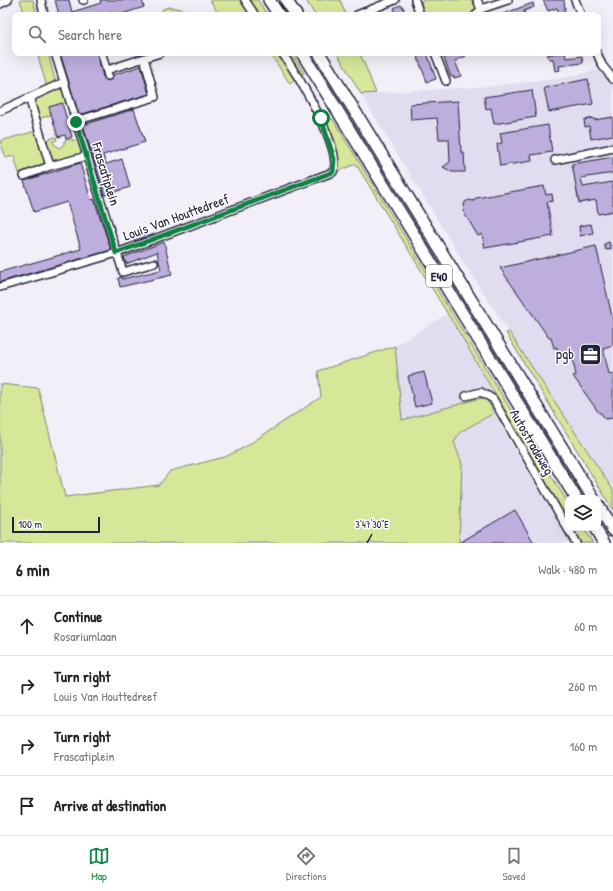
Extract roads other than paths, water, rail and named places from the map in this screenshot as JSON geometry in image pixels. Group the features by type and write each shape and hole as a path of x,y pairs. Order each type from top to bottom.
{"highway":[{"path":"269,0 277,12"},
{"path":"286,0 294,12"},
{"name":"E40","path":"304,56 574,495"},
{"name":"E40","path":"321,56 591,495"},
{"path":"601,510 613,530"},
{"path":"597,531 604,543"}],"street":[{"path":"0,4 8,0"},
{"path":"41,0 43,12"},
{"path":"245,0 253,12"},
{"path":"365,12 395,0"},
{"path":"414,0 419,12"},
{"path":"477,0 478,12 508,0"},
{"path":"576,0 580,12"},
{"name":"Frascatiplein","path":"56,56 123,272 154,263"},
{"path":"103,56 108,73 150,56"},
{"name":"Louis Van Houttedreef","path":"0,287 116,253 334,170 334,159 321,118 284,56"},
{"path":"436,56 446,81"},
{"path":"598,56 602,65 613,79"},
{"path":"76,122 155,97 144,58"},
{"path":"0,111 64,82"},
{"path":"32,97 31,104 50,166"},
{"path":"555,160 613,148"},
{"path":"24,176 50,166 87,156"},
{"name":"Autostradeweg","path":"466,396 481,392 493,400 576,543"}],"place":[{"name":"pgb","path":"590,354"}]}
